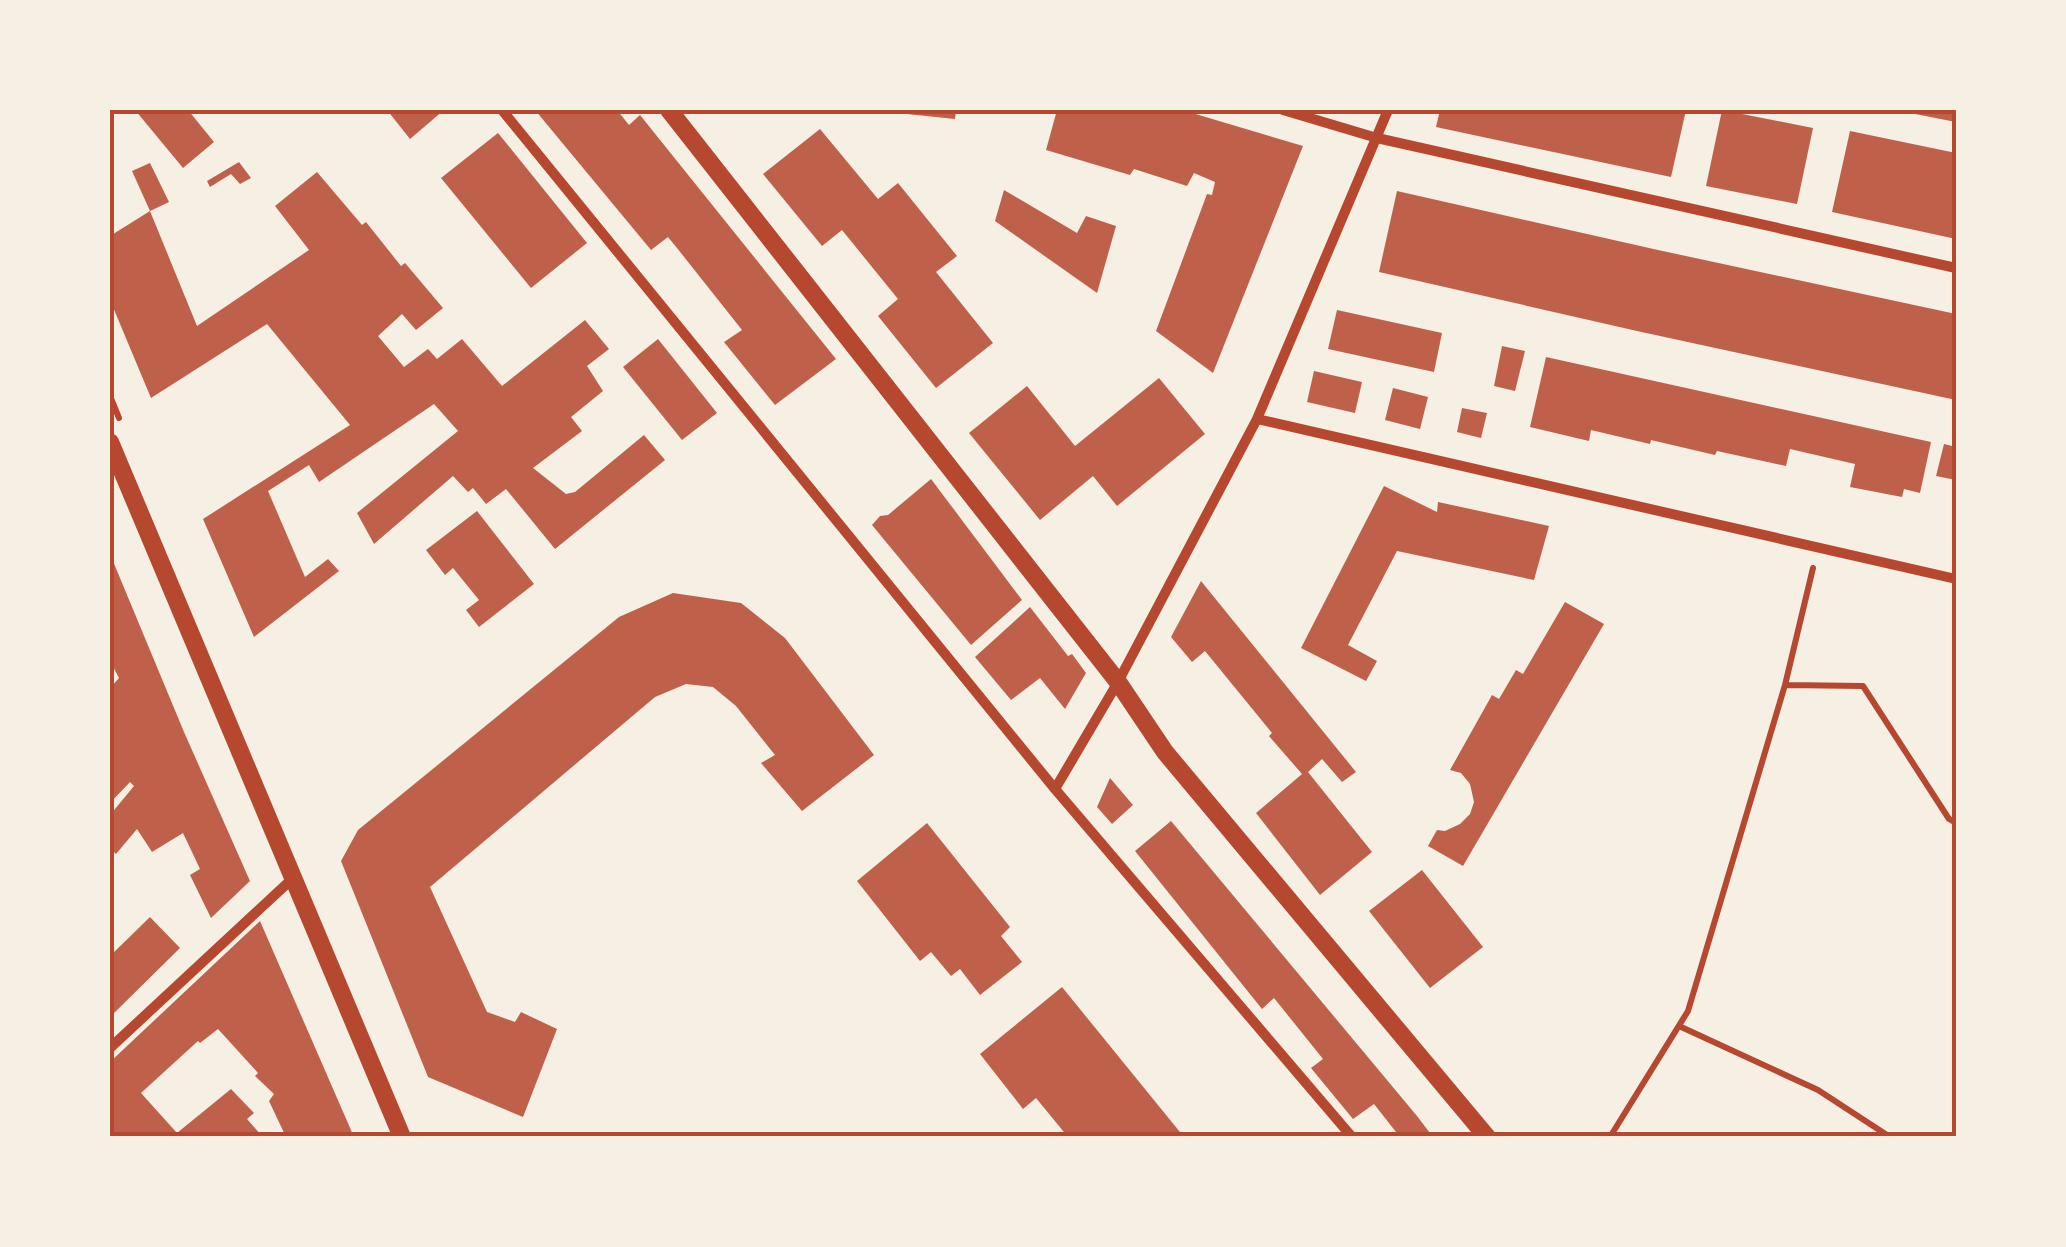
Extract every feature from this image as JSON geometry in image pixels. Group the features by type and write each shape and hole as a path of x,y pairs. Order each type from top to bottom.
{"street":[{"path":"502,110 1055,789 1352,1137"},
{"path":"669,110 1118,682 1165,752 1486,1137"},
{"path":"1283,110 1377,138 1956,268"},
{"path":"1055,789 1118,682 1257,419 1388,110"},
{"path":"1257,419 1956,580"},
{"path":"110,442 402,1137"},
{"path":"110,1048 292,879"}],"path":[{"path":"1610,1137 1688,1010 1785,685 1818,548"},
{"path":"1785,685 1864,686 1949,818 1956,823"},
{"path":"1679,1026 1818,1090 1890,1137"}],"building":[{"path":"135,110 188,110 214,142 183,168"},
{"path":"387,110 444,110 410,139"},
{"path":"535,110 617,110 629,125 640,115 836,359 775,405 724,342 742,330 677,248 668,237 651,250"},
{"path":"897,110 956,110 955,119"},
{"path":"1057,110 1182,110 1303,146 1213,373 1156,331 1207,194 1212,195 1215,182 1194,173 1187,186 1134,169 1130,175 1046,150"},
{"path":"1440,110 1686,110 1671,177 1436,127"},
{"path":"1722,110 1813,128 1797,204 1706,186"},
{"path":"1956,110 1956,122 1905,112"},
{"path":"820,129 878,199 898,183 957,256 936,272 993,343 936,388 878,316 898,299 842,230 822,246 763,174"},
{"path":"1850,131 1956,153 1956,239 1832,212"},
{"path":"498,133 587,243 531,288 441,178"},
{"path":"239,162 251,178 240,184 231,174 210,187 207,181"},
{"path":"150,163 169,202 150,211 132,171"},
{"path":"317,172 362,225 366,222 401,266 405,263 443,308 416,330 402,314 378,336 404,367 428,349 437,359 462,339 502,386 585,320 609,349 587,366 603,391 571,417 582,431 533,468 566,494 575,492 644,435 665,460 555,549 506,489 486,504 473,488 468,492 453,476 374,544 357,513 458,431 434,404 319,482 309,465 268,491 305,577 328,559 339,571 254,637 203,519 350,425 267,324 151,398 110,300 110,236 150,211 197,326 309,250 275,206"},
{"path":"1004,190 1077,233 1086,216 1116,226 1097,293 995,221"},
{"path":"1397,191 1956,314 1956,400 1379,272"},
{"path":"1337,310 1442,333 1434,372 1328,349"},
{"path":"658,339 717,413 682,440 623,367"},
{"path":"1502,346 1525,351 1515,391 1494,386"},
{"path":"1546,357 1931,442 1920,493 1904,489 1902,497 1850,487 1855,464 1790,449 1786,466 1651,440 1650,444 1591,430 1589,441 1530,427"},
{"path":"1314,371 1362,382 1355,413 1307,402"},
{"path":"1159,378 1205,434 1117,506 1093,476 1040,520 969,433 1027,386 1075,446"},
{"path":"1393,388 1428,397 1420,429 1385,420"},
{"path":"1462,408 1487,413 1481,438 1457,432"},
{"path":"1944,444 1956,447 1956,480 1936,476"},
{"path":"931,479 1022,600 971,645 872,525"},
{"path":"1384,486 1437,512 1438,502 1549,526 1534,580 1397,551 1348,645 1377,661 1366,681 1301,648"},
{"path":"477,511 534,584 479,627 466,610 479,600 453,568 445,575 426,550"},
{"path":"110,554 250,881 211,918 190,875 200,869 183,833 152,852 137,829 116,854 110,848 110,815 134,786 130,782 110,803 110,688 119,678 110,661"},
{"path":"1201,581 1356,772 1342,782 1322,759 1308,772 1372,852 1320,895 1256,813 1302,774 1205,651 1192,662 1171,637"},
{"path":"673,593 741,603 785,638 874,755 802,811 761,763 775,755 736,706 713,687 686,684 655,697 430,887 487,1012 515,1022 521,1012 557,1029 523,1117 428,1077 341,861 358,830 619,617"},
{"path":"1565,602 1604,624 1463,866 1428,846 1437,830 1460,824 1470,814 1474,802 1470,784 1461,773 1450,770 1492,695 1499,699 1516,670 1523,674"},
{"path":"1030,607 1086,673 1065,709 1040,678 1011,700 975,657"},
{"path":"1110,778 1133,805 1112,824 1097,807"},
{"path":"1171,821 1433,1137 1389,1137 1396,1132 1374,1104 1353,1119 1311,1068 1323,1059 1274,998 1262,1009 1135,851"},
{"path":"927,823 1010,927 1001,936 1022,962 980,995 960,969 951,976 931,952 920,961 857,881"},
{"path":"1422,870 1483,947 1430,988 1369,911"},
{"path":"150,917 180,948 110,1017 110,956"},
{"path":"260,921 354,1137 286,1137 269,1101 274,1094 218,1029 198,1041 141,1093 177,1133 231,1089 254,1113 247,1119 263,1137 110,1137 110,1062"},
{"path":"1062,987 1184,1137 1068,1137 1036,1098 1023,1109 980,1054"}]}
